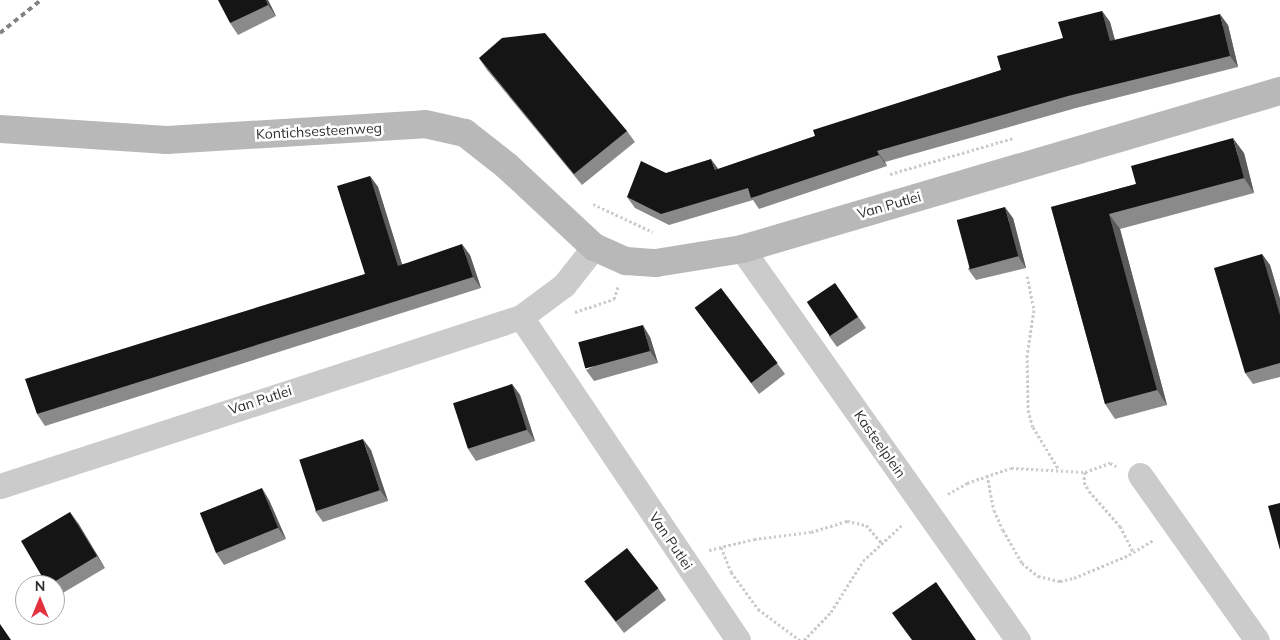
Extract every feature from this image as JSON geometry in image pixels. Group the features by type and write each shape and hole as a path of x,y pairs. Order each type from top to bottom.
{"street":[{"name":"Van Putlei","path":"0,486 521,317 564,285 594,247 626,261 656,263 742,249 1280,90"},
{"name":"Kontichsesteenweg","path":"0,129 167,140 425,124 465,133 507,166 594,247"},
{"name":"Kasteelplein","path":"742,249 1018,640"},
{"name":"Van Putlei","path":"521,317 738,640"},
{"path":"1140,475 1257,640"}],"path":[{"path":"1027,276 1034,310 1027,355 1028,410 1033,427 1059,471"},
{"path":"721,547 731,572 758,610 802,640 830,612 863,561 881,542 925,508 967,482 1011,468 1085,472 1110,463 1140,475"},
{"path":"1085,472 1084,482 1089,491 1120,526 1133,552"},
{"path":"987,475 994,510 1003,530 1022,563 1038,576 1060,581 1074,578 1133,552 1176,527"},
{"path":"685,561 721,547 754,539 811,532 847,521 866,525 881,542"}],"building":[{"path":"218,0 266,0 268,5 230,23"},
{"path":"1102,11 1110,41 1220,14 1230,56 1068,96 877,151 879,155 751,198 748,188 661,214 627,197 641,161 666,173 711,159 715,170 815,136 813,130 1001,70 997,56 1063,38 1058,22"},
{"path":"545,33 627,131 574,174 479,58 502,38"},
{"path":"1233,138 1244,178 1109,214 1157,390 1105,404 1051,207 1136,184 1131,166"},
{"path":"370,176 398,266 462,244 473,277 37,414 25,379 365,274 337,186"},
{"path":"1005,207 1018,256 970,269 957,220"},
{"path":"1262,254 1280,315 1280,363 1245,373 1214,268"},
{"path":"835,283 858,317 830,336 807,302"},
{"path":"721,288 778,363 751,383 695,308"},
{"path":"643,325 650,351 585,368 578,342"},
{"path":"512,384 527,430 468,449 453,403"},
{"path":"363,439 380,490 316,511 299,460"},
{"path":"262,488 278,528 216,553 200,513"},
{"path":"1280,503 1280,550 1268,506"},
{"path":"70,512 97,556 65,575 41,575 21,541"},
{"path":"627,548 658,588 616,621 584,581"},
{"path":"936,582 976,640 912,640 892,613"},
{"path":"0,624 11,640 0,640"}],"railway":[{"path":"0,33 41,0"}]}
